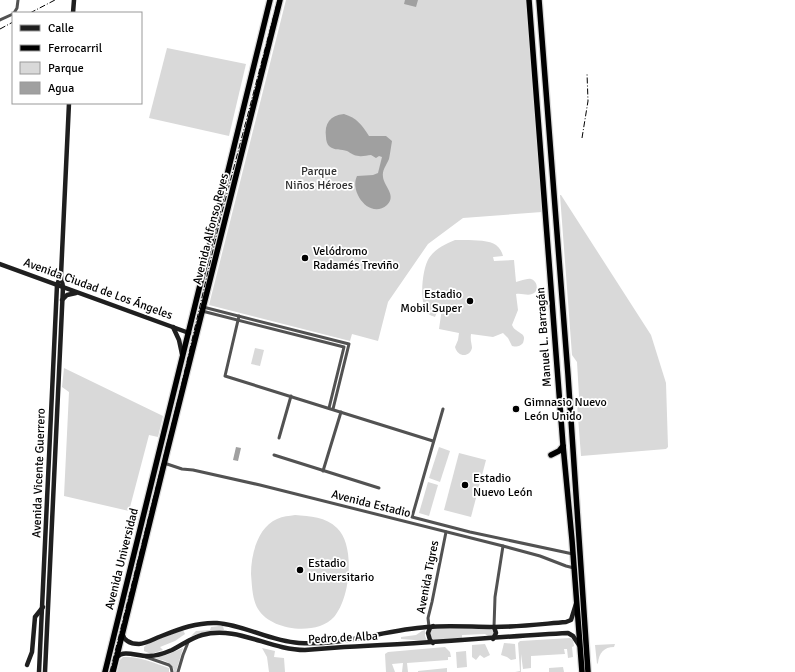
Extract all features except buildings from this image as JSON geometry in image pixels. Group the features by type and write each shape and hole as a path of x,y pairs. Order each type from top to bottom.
{"highway":[{"path":"264,21 263,14 266,0"},
{"name":"Avenida Alfonso Reyes","path":"160,451 270,0"},
{"name":"Avenida Alfonso Reyes","path":"164,463 280,0"},
{"path":"269,41 275,34 284,0"},
{"name":"Manuel L. Barragán","path":"529,0 582,672"},
{"name":"Manuel L. Barragán","path":"539,0 568,370 588,672"},
{"path":"222,196 234,184"},
{"path":"186,341 200,322"},
{"path":"562,424 566,439 570,485 568,493"},
{"path":"551,456 558,453 563,446"},
{"name":"Avenida Universidad","path":"105,672 160,451"},
{"name":"Avenida Universidad","path":"113,672 164,463"},
{"path":"150,489 150,518"}],"street":[{"path":"15,12 17,8 18,0"},
{"path":"73,12 74,0"},
{"path":"0,20 12,14"},
{"name":"Avenida Vicente Guerrero","path":"40,672 57,285 60,275 69,104"},
{"name":"Avenida Ciudad de Los Ángeles","path":"0,264 189,333"},
{"name":"Avenida Vicente Guerrero","path":"45,672 63,287 60,275"},
{"path":"62,300 71,293 78,293"},
{"path":"203,309 349,344 333,410"},
{"path":"239,318 225,376 434,441"},
{"path":"265,324 344,346 329,408"},
{"path":"173,327 179,340 183,356"},
{"path":"279,438 291,396"},
{"path":"443,409 412,517 476,534 573,554"},
{"path":"323,471 341,412"},
{"path":"274,455 379,488"},
{"name":"Avenida Estadio","path":"164,463 179,469 193,470 260,485 503,546 540,556 574,568"},
{"name":"Avenida Tigres","path":"431,626 428,618 446,532"},
{"path":"493,638 496,633 494,620 496,588 503,546"},
{"name":"Pedro de Alba","path":"143,643 182,628 198,624 214,623 229,625 274,640 305,643 350,640 431,626 494,627 568,622 572,617 576,602"},
{"path":"27,665 32,652 34,617 43,607"},
{"path":"228,633 229,625"},
{"path":"431,626 428,633 430,640 433,643"},
{"path":"122,633 128,642 135,644 143,643"},
{"name":"Pedro de Alba","path":"115,665 118,657 122,654 153,656 206,634 228,633 278,647 299,650 569,634 573,636 579,645"},
{"path":"178,672 181,658 189,640"},
{"path":"143,643 140,650 144,656 169,665 172,672"}],"green space":[{"name":"Parque Niños Héroes","path":"286,0 526,0 542,212 463,218 428,244 388,302 378,341 352,334 350,341 209,305"},
{"path":"167,48 246,64 229,136 149,118"},
{"path":"560,195 651,335 666,383 668,447 666,449 581,456 577,404 579,396 577,362 572,355"},
{"name":"Estadio Mobil Super","path":"455,240 476,240 496,245 499,247 503,256 493,257 494,261 514,260 516,282 531,279 535,282 537,289 534,293 528,295 516,294 518,310 512,325 524,336 523,343 517,347 512,346 508,338 503,333 493,337 471,334 471,351 467,355 461,355 455,347 459,333 439,329 442,308 439,307 435,317 427,313 423,301 422,286 427,263 431,255 437,249"},
{"path":"255,348 264,350 260,366 251,364"},
{"path":"64,368 163,416 158,437 149,435 129,511 64,496 69,392 62,387"},
{"path":"439,447 450,451 440,482 429,478"},
{"name":"Estadio Nuevo León","path":"459,453 486,460 471,517 444,510"},
{"path":"428,482 438,485 429,516 419,513"},
{"name":"Estadio Universitario","path":"295,515 323,519 333,524 343,536 349,559 347,586 340,609 334,617 326,623 317,627 306,629 283,626 264,616 256,605 252,587 252,558 260,535 270,523 277,519"},
{"path":"223,626 224,630 191,636 196,631 210,630 211,627"},
{"path":"432,629 490,629 494,633 492,636 485,634 462,635 462,639 434,640 432,639 430,633"},
{"path":"183,630 185,634 175,641 160,647 163,650 151,654 144,651 144,647 147,644"},
{"path":"425,630 427,641 401,639 401,637 416,635"},
{"path":"570,638 573,640 574,646 572,647 573,657 568,658 567,649 564,649 565,654 531,656 531,668 523,669 521,654 521,672 515,672 520,671 518,643 520,641"},
{"path":"504,643 515,644 516,659 511,660 501,655"},
{"path":"485,644 490,655 484,658 480,655 476,660 472,657 472,645"},
{"path":"615,644 614,647 607,648 603,651 597,664 595,645"},
{"path":"445,647 450,652 451,657 448,657 448,660 407,663 408,672 402,672 403,663 392,664 395,672 386,672 385,654 388,652"},
{"path":"183,648 176,672 174,672 170,664 155,658 166,655"},
{"path":"262,648 275,651 274,657 284,658 285,672 269,672 267,657"},
{"path":"466,651 467,667 457,668 456,652"},
{"path":"123,657 152,662 169,668 169,672 117,672 120,660"},
{"path":"563,667 564,672 549,672 549,668"},
{"path":"447,668 447,672 418,672 418,671"}],"water":[{"path":"405,0 418,0 416,7 404,4"},
{"path":"344,114 359,122 369,136 386,136 392,141 389,159 383,175 391,198 390,202 381,209 368,207 363,202 358,196 355,182 357,176 373,175 378,173 382,157 379,156 376,158 371,155 356,156 347,151 333,149 327,143 327,124 335,116"},
{"path":"236,447 241,448 238,461 233,460"}],"railway":[{"path":"32,12 55,0"},
{"path":"110,672 179,396 220,220 278,0"},
{"path":"0,29 12,23"},
{"path":"582,138 588,101 587,73"}],"place":[{"name":"Velódromo Radamés Treviño","path":"305,258"},
{"name":"Estadio Mobil Super","path":"470,301"},
{"name":"Gimnasio Nuevo León Unido","path":"516,409"},
{"name":"Estadio Nuevo León","path":"465,485"},
{"name":"Estadio Universitario","path":"300,570"}]}
